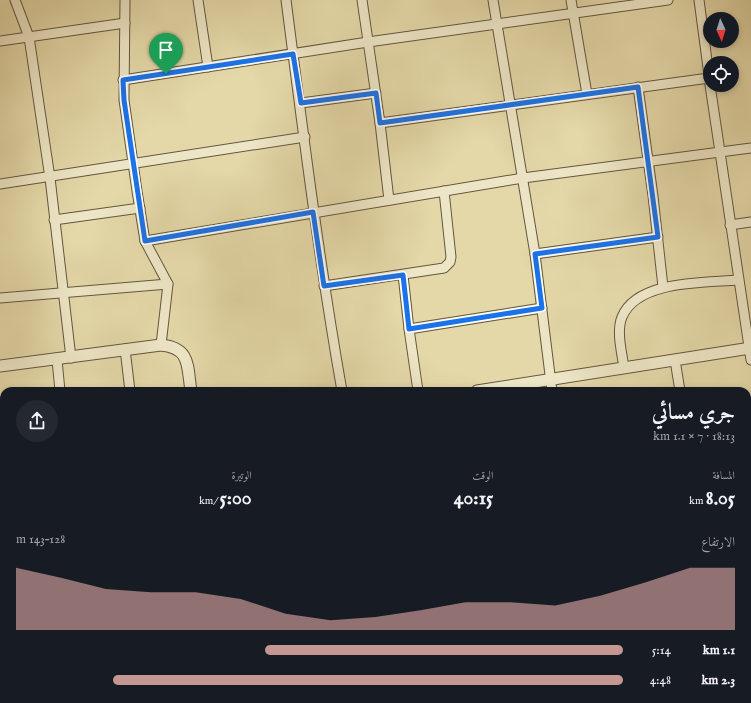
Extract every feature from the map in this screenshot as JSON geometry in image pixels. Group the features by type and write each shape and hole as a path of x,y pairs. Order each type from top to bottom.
{"street":[{"path":"15,0 29,37 50,178 62,294 71,358"},
{"path":"125,0 123,80 124,100 133,163 145,241 168,284 160,345"},
{"path":"198,0 208,67"},
{"path":"286,0 301,103 313,212 341,387"},
{"path":"362,0 376,93 389,200"},
{"path":"493,0 535,254 551,386"},
{"path":"571,0 587,94"},
{"path":"123,80 368,42 668,0"},
{"path":"699,0 707,56"},
{"path":"0,41 124,23"},
{"path":"380,123 638,87 703,82"},
{"path":"638,87 658,237 663,287"},
{"path":"711,92 738,280 747,303 751,360"},
{"path":"301,103 376,93"},
{"path":"0,184 50,178 133,163 305,137"},
{"path":"145,241 523,178 719,151 751,148"},
{"path":"324,286 444,268 450,262 451,253 444,191"},
{"path":"54,220 140,208"},
{"path":"730,225 751,222"},
{"path":"535,254 658,237"},
{"path":"403,275 417,387"},
{"path":"624,368 620,336 621,318 629,304 640,296 663,287 738,280"},
{"path":"0,298 168,284"},
{"path":"409,329 542,308"},
{"path":"0,366 57,360 160,345 174,346 180,350 184,357 190,387"},
{"path":"536,387 551,386 624,368 750,348"},
{"path":"125,350 130,387"},
{"path":"57,360 60,387"},
{"path":"675,360 679,387"}],"route":[{"path":"293,54 301,103 376,93 380,123 638,87 658,237 535,254 542,308 409,329 403,275 324,286 313,212 145,241 124,100 123,80 166,74 293,54"}]}
